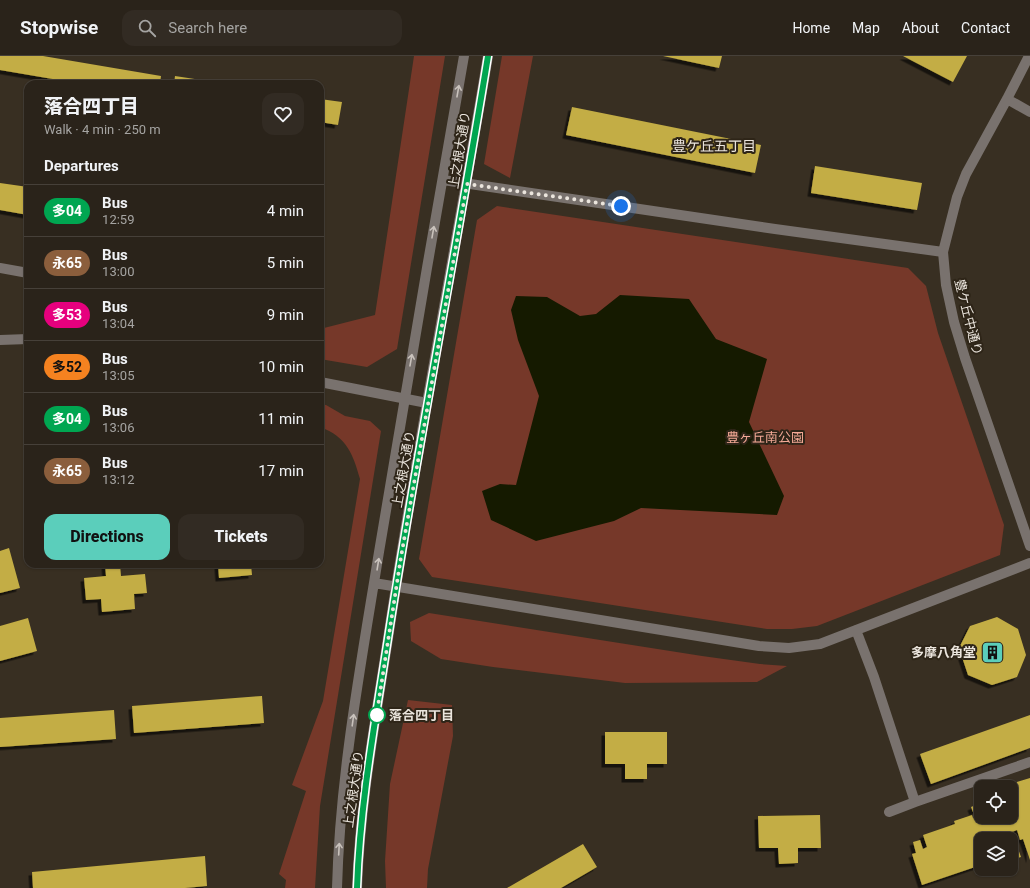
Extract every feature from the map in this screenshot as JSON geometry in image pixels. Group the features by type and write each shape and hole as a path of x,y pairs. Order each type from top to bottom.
{"street":[{"name":"上之根大通り","path":"337,888 339,845 352,726 404,399 464,56"},
{"name":"上之根大通り","path":"356,888 358,849 363,806 396,588 488,56"},
{"name":"豊ケ丘中通り","path":"1029,56 966,174 957,197 942,252 946,285 954,322 1030,546"},
{"path":"1007,99 1030,112"},
{"path":"443,180 942,252"},
{"path":"0,268 24,272"},
{"path":"0,340 24,339"},
{"path":"324,383 427,403"},
{"path":"374,583 396,588 759,646 789,648 820,644 1030,563"},
{"path":"856,630 874,677 915,802"},
{"path":"889,812 1030,762"}],"green space":[{"path":"414,56 445,56 397,349 367,367 324,360 324,328 375,315"},
{"path":"502,56 533,56 510,178 484,164"},
{"name":"豊ヶ丘南公園","path":"497,206 908,268 926,286 938,333 1004,525 1000,555 817,626 792,629 767,629 432,577 419,559 477,220"},
{"path":"324,405 345,416 370,421 381,431 320,806 315,888 285,888 286,880 279,874 306,791 292,785 323,701 360,479 355,462 348,447 343,441 324,429"},
{"path":"429,613 702,656 787,666 757,682 625,683 493,667 441,659 411,641 410,622"},
{"path":"408,700 452,705 453,736 428,869 427,888 386,888 385,861 390,784"}],"shaded area":[{"path":"620,295 689,299 716,339 767,359 749,422 784,496 777,515 641,508 614,521 536,541 491,520 482,491 500,484 516,485 539,396 518,340 511,310 516,296 547,297 580,316 596,314"}],"building":[{"path":"0,56 43,56 161,76 160,80 59,80 0,70"},
{"path":"663,56 722,56 719,68"},
{"path":"903,56 967,56 953,82"},
{"path":"175,76 201,80 174,80"},
{"path":"324,100 342,102 338,125 324,123"},
{"path":"572,107 761,145 755,173 566,135"},
{"path":"815,166 922,183 917,210 811,193"},
{"path":"0,183 24,186 24,214 0,210"},
{"path":"9,548 20,588 0,593 0,551"},
{"path":"105,568 120,568 121,576 145,574 147,593 134,594 135,609 102,612 101,599 86,600 84,578 106,576"},
{"path":"218,568 251,568 252,575 219,578"},
{"name":"多摩八角堂","path":"997,617 1018,629 1026,655 1017,677 992,685 968,675 959,648 970,626"},
{"path":"28,618 37,651 0,661 0,626"},
{"path":"262,696 264,723 134,733 132,706"},
{"path":"114,710 116,739 0,747 0,718"},
{"path":"1030,715 1030,748 931,784 920,754"},
{"path":"605,732 667,732 667,764 647,764 647,779 625,779 625,764 605,764"},
{"path":"1030,778 1030,860 1023,839 1020,840 1017,830 1012,832 974,832 974,867 922,885 912,854 916,853 913,842 920,840 923,849 927,847 923,835 955,824 954,821 972,815 974,818 974,824 1018,824 1018,782"},
{"path":"974,806 974,812 973,812 971,807"},
{"path":"820,815 821,848 798,848 798,863 779,864 778,848 759,848 758,816"},
{"path":"583,844 597,867 561,888 507,888"},
{"path":"1018,849 1021,857 1018,858"},
{"path":"205,856 207,886 185,888 33,888 32,872"}],"bus line":[{"name":"多04","path":"357,888 358,849 363,806 396,588 488,56"}],"place":[{"name":"多摩八角堂","path":"992,652"},
{"name":"落合四丁目","path":"377,715"}],"district":[{"name":"豊ケ丘五丁目","path":"714,146"}],"route":[{"path":"377,715 376,719 427,403 467,184 621,206"}]}
